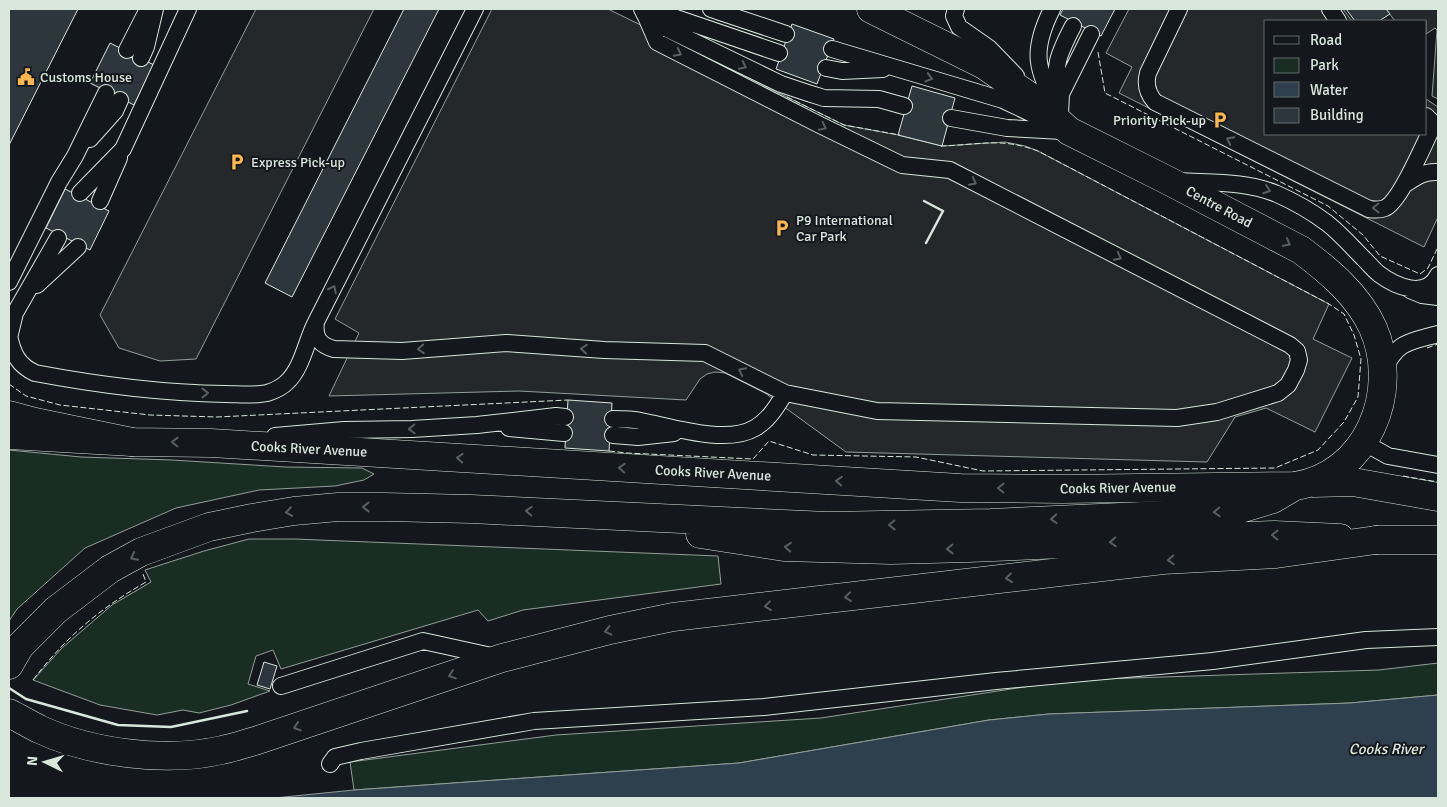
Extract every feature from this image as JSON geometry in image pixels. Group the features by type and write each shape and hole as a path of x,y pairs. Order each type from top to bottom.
{"main road":[{"name":"Centre Road","path":"577,514 827,526 991,523 1230,512 1273,499 1302,485 1326,477 1354,455 1364,442 1379,405 1383,376 1380,348 1373,328 1363,310 1342,284 1331,274 1301,250 1167,180 984,65 871,9"},
{"path":"9,415 132,442"},
{"path":"9,435 132,442"},
{"name":"Cooks River Avenue","path":"132,442 211,443 960,488 1062,489 1302,485 1353,482 1438,497"},
{"path":"9,665 20,646 56,610 110,569 141,552 209,527 252,518 338,507 471,509 577,514 641,523 725,539 784,547 830,549 969,548 1274,534 1376,540 1438,540"},
{"path":"9,713 40,730 75,742 103,748 148,755 186,755 221,751 502,658 610,630 673,617 1163,560 1276,554 1376,540"}],"lane":[{"path":"148,9 134,54 146,47 155,9"},
{"path":"100,201 188,9"},
{"path":"58,238 15,314 9,337 12,351 18,361 27,369 35,373 122,386 191,393 267,392 279,388 292,376 316,322 475,9"},
{"path":"711,9 786,34"},
{"path":"956,9 954,16 959,27 989,48 1056,112"},
{"path":"1052,9 1042,33 1038,64 1056,112"},
{"path":"1179,9 1148,73 1146,81 1147,89 1156,102 1369,209 1378,210 1385,208 1397,197 1434,124"},
{"path":"1330,9 1337,20"},
{"path":"316,322 316,337 324,347 334,350 402,351 506,343 604,350 705,353 785,393 877,410 1177,418 1217,412 1278,393 1288,384 1296,370 1299,360 1297,351 1290,345 950,170 902,165 657,42 646,12"},
{"path":"646,12 779,53"},
{"path":"646,12 781,84 824,98 879,98 904,106"},
{"path":"1056,112 1056,67 1059,53 1073,26"},
{"path":"1056,112 1060,94 1091,34"},
{"path":"832,49 1003,100 1056,112"},
{"path":"826,68 842,71 878,68 899,70"},
{"path":"9,282 59,182 75,156 114,111 113,96"},
{"path":"951,118 1007,128 1056,112"},
{"path":"80,193 123,150"},
{"path":"1403,186 1420,174 1438,172"},
{"path":"1167,180 1253,185 1276,194 1304,207 1328,224 1378,273 1422,295 1438,296"},
{"path":"28,293 78,247"},
{"path":"1408,289 1419,290 1427,286 1438,275"},
{"path":"1383,376 1390,358 1396,350 1405,344 1438,334"},
{"path":"613,435 638,437 684,432 742,434 764,422 775,410 785,393"},
{"path":"211,443 344,430 412,429 477,425 565,416"},
{"path":"613,419 639,420 684,432"},
{"path":"477,425 564,433"},
{"path":"1364,442 1388,456 1438,465"},
{"path":"330,764 334,757 361,751 534,720 764,707 996,681 1213,661 1366,640 1438,637"},
{"path":"282,686 423,641 502,658"}],"green space":[{"path":"9,450 81,457 285,467 362,468 374,474 364,480 335,486 259,490 176,508 85,548 17,609 9,621"},
{"path":"249,539 294,539 718,556 721,584 523,610 488,621 478,610 281,669 273,650 256,656 248,684 270,691 231,705 199,713 183,710 157,715 100,705 33,680 62,648 112,605 151,582 145,570"},
{"path":"1438,663 1438,695 1350,703 1049,714 989,720 739,763 354,790 350,762 556,735 821,718 1070,680 1379,670"}],"shaded area":[{"name":"Express Pick-up","path":"256,9 374,9 196,359 160,361 119,348 100,315"},
{"name":"P9 International Car Park","path":"492,9 608,9 844,125 898,135 942,146 1005,142 1038,151 1329,304 1313,339 1352,358 1315,432 1266,408 1235,417 1207,462 846,452 765,393 725,373 715,372 707,374 700,379 686,400 519,391 329,396 359,333 335,319"},
{"name":"Priority Pick-up","path":"1129,9 1343,9 1351,20 1264,20 1264,135 1427,135 1427,100 1438,107 1438,217 1424,247 1119,93 1132,67 1106,53"},
{"path":"1386,9 1438,9 1438,99 1432,96 1437,30 1435,28 1427,33 1427,20 1394,20"}],"water":[{"name":"Cooks River","path":"1438,695 1438,798 274,798 354,790 739,763 989,720 1049,714 1350,703"}],"building":[{"name":"Customs House","path":"9,9 78,9 9,145"},
{"path":"404,9 439,9 292,297 265,283"},
{"path":"1063,9 1115,9 1101,36 1060,15"},
{"path":"1346,9 1386,9 1390,14 1381,20 1354,20"},
{"path":"792,24 834,39 817,84 776,69"},
{"path":"110,43 154,65 134,105 90,83"},
{"path":"912,86 955,98 942,146 898,135"},
{"path":"65,189 109,211 90,250 46,228"},
{"path":"568,400 612,403 609,451 565,448"},
{"path":"264,662 277,666 270,689 257,685"}],"fence":[{"path":"1098,52 1105,93 1328,206 1363,235 1380,256 1420,274 1428,268 1438,247"},
{"path":"787,97 844,125 900,135"},
{"path":"609,451 753,459 769,441 813,455 916,457 983,471 1275,468 1318,450 1344,422 1358,397 1361,359 1354,335 1344,314 1329,304 1038,151 1001,143 941,146"},
{"path":"1427,348 1438,344"},
{"path":"9,384 26,396 60,405 150,415 217,417 568,400"},
{"path":"1403,476 1438,482"},
{"path":"33,680 58,650 84,625 113,603 146,582 143,574"}],"wall":[{"path":"924,201 943,211 926,243"},
{"path":"9,688 26,699 118,725 171,727 247,711"}],"place":[{"name":"Customs House","path":"26,77"},
{"name":"Priority Pick-up","path":"1220,120"},
{"name":"Express Pick-up","path":"237,162"},
{"name":"P9 International Car Park","path":"782,228"}]}
